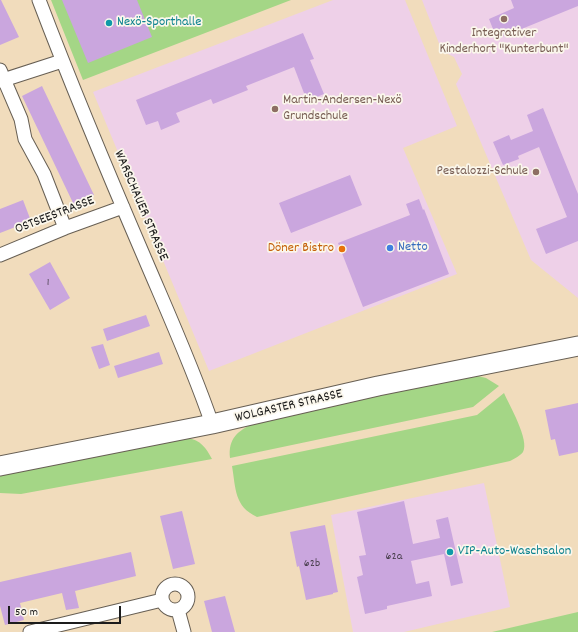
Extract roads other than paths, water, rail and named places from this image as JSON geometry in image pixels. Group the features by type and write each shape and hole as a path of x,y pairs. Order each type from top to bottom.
{"main road":[{"name":"WOLGASTER STRASSE","path":"0,466 212,424 378,386 578,346"}],"street":[{"name":"WARSCHAUER STRASSE","path":"39,0 62,61 196,380 212,424"},
{"path":"62,61 1,77 21,119 25,139 44,174 65,228"},
{"name":"OSTSEESTRASSE","path":"0,254 123,207"},
{"path":"174,584 182,586 188,594 188,602 185,606 178,610 170,610 166,608 162,600 163,591 174,584"},
{"path":"30,632 162,600"},
{"path":"178,610 184,632"}],"place":[{"name":"Integrativer Kinderhort \"Kunterbunt\"","path":"504,19"},
{"name":"Nexö-Sporthalle","path":"109,23"},
{"name":"Martin-Andersen-Nexö Grundschule","path":"275,109"},
{"name":"Pestalozzi-Schule","path":"536,172"},
{"name":"Netto","path":"390,248"},
{"name":"Döner Bistro","path":"342,249"},
{"name":"VIP-Auto-Waschsalon","path":"450,552"}]}
